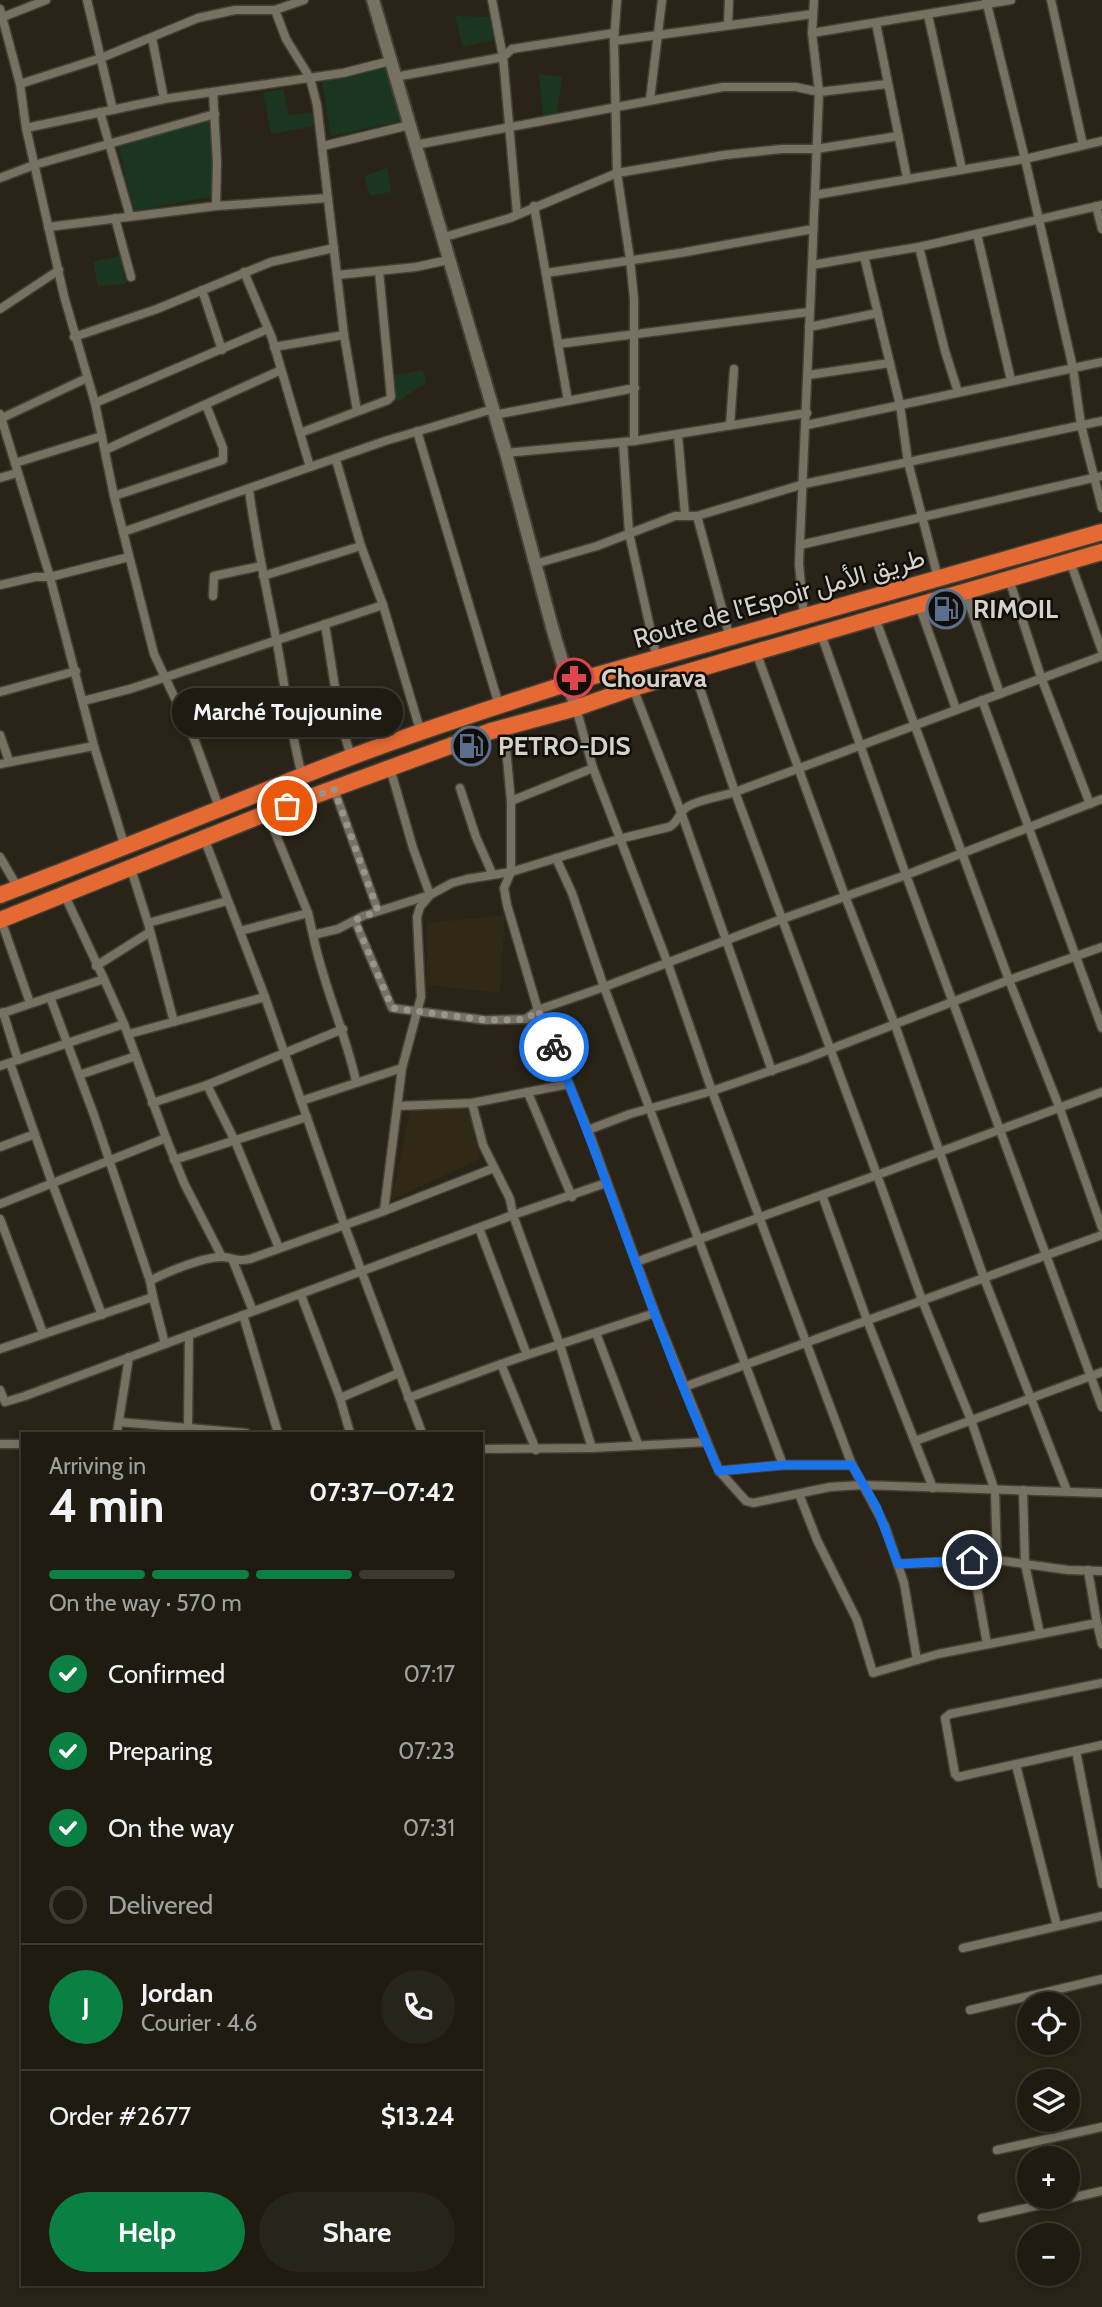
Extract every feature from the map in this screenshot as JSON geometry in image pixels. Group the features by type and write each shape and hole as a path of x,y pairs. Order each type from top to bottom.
{"highway":[{"name":"Route de l’Espoir طريق الأمل","path":"0,895 351,757 499,705 1102,531"},
{"name":"Route de l’Espoir طريق الأمل","path":"0,920 267,813 504,727 1102,552"}],"street":[{"path":"87,0 113,110"},
{"path":"20,84 101,58 214,14 252,9 275,10 304,0"},
{"path":"373,0 506,453 593,768 852,1465 885,1526 898,1564 917,1660"},
{"path":"492,0 503,57 517,214"},
{"path":"617,0 614,37 617,173 630,258 634,333 634,441"},
{"path":"650,100 662,0"},
{"path":"728,24 729,0"},
{"path":"804,616 799,564 807,425 819,92 813,33 814,0"},
{"path":"813,33 1011,0"},
{"path":"1051,0 1083,145"},
{"path":"40,1 2,13 20,84 34,165 74,337 95,403 114,496 155,654 195,741 220,810"},
{"path":"987,2 1026,159 1073,368 1081,425 1097,477 1102,508"},
{"path":"275,10 286,39 310,78 323,146 344,335 356,411"},
{"path":"395,76 503,57 509,50 523,47 658,35 813,15"},
{"path":"928,15 962,169"},
{"path":"876,23 907,178"},
{"path":"152,38 164,99"},
{"path":"26,128 164,99 344,73 390,61"},
{"path":"415,145 723,87 796,87 819,92 887,84"},
{"path":"213,92 217,162 216,206"},
{"path":"100,112 130,216"},
{"path":"0,178 34,165 215,114"},
{"path":"323,146 410,125"},
{"path":"441,238 517,214 617,173 724,155 782,149 816,149 899,136"},
{"path":"815,195 1026,159 1102,141"},
{"path":"48,227 216,206 328,198"},
{"path":"812,265 919,247 1099,205 1102,229"},
{"path":"534,206 568,401"},
{"path":"115,218 131,277"},
{"path":"546,273 813,229"},
{"path":"977,234 1011,380"},
{"path":"919,247 958,392"},
{"path":"74,337 157,309 271,262 334,248"},
{"path":"864,256 900,405 908,462 938,578"},
{"path":"337,275 416,267 448,260"},
{"path":"0,309 59,270"},
{"path":"300,433 391,397 379,271"},
{"path":"244,272 274,346 310,467"},
{"path":"202,290 222,350"},
{"path":"558,344 809,312"},
{"path":"809,327 878,313"},
{"path":"95,403 268,329"},
{"path":"274,346 344,335"},
{"path":"807,425 1102,362"},
{"path":"808,375 890,363"},
{"path":"730,425 734,369"},
{"path":"105,450 281,370"},
{"path":"87,378 1,416 50,577 94,746 125,847"},
{"path":"124,532 417,432 493,412 635,388"},
{"path":"114,496 223,460 223,448 206,405"},
{"path":"506,453 634,441 807,413"},
{"path":"535,564 584,550 666,519 696,516 804,484 1102,421"},
{"path":"417,432 499,705"},
{"path":"678,435 685,515"},
{"path":"15,463 102,436"},
{"path":"623,442 629,533 657,659"},
{"path":"336,460 421,733"},
{"path":"0,478 17,474"},
{"path":"800,545 1097,477"},
{"path":"249,490 262,576 302,776"},
{"path":"696,516 730,638"},
{"path":"262,576 361,546"},
{"path":"0,585 35,576 50,577 130,557"},
{"path":"1070,561 1102,651"},
{"path":"213,596 214,576 261,566"},
{"path":"1009,579 1041,677 1090,804"},
{"path":"965,591 1000,694"},
{"path":"919,604 956,709"},
{"path":"83,701 166,677 383,605"},
{"path":"875,618 1009,980 1060,1109 1102,1228"},
{"path":"325,624 340,719 351,757"},
{"path":"821,634 859,746 1102,1407"},
{"path":"756,652 941,1152 984,1278 1067,1491"},
{"path":"313,935 338,929 378,911 430,895 452,883 492,873 511,872 619,839 669,827 676,824 681,812 692,805 735,792 1102,656"},
{"path":"0,692 76,671"},
{"path":"694,671 735,792 832,1049 922,1300 971,1420 995,1491 997,1560"},
{"path":"633,688 681,812 772,1071"},
{"path":"982,700 1102,1028"},
{"path":"504,727 511,802 511,872 506,881 504,896 538,1010 588,1130 655,1313 719,1471 747,1501 753,1503 830,1487 862,1485 1102,1493"},
{"path":"0,735 5,763 94,746"},
{"path":"390,768 430,895"},
{"path":"511,802 593,768"},
{"path":"460,788 476,837 492,873"},
{"path":"334,789 378,911"},
{"path":"355,920 388,1004 397,1010 485,1020 517,1020 529,1018 538,1010 906,875 1102,799"},
{"path":"267,813 308,913 318,961 343,1029 356,1081"},
{"path":"204,838 265,997 345,1227 422,1432"},
{"path":"0,857 18,888"},
{"path":"556,858 576,903 604,987 783,1465"},
{"path":"131,869 174,1022"},
{"path":"65,895 124,1024 174,1160 222,1257"},
{"path":"384,1211 402,1068 419,1012 421,987 417,917 420,907 430,895"},
{"path":"96,966 149,928 227,901"},
{"path":"240,931 308,913"},
{"path":"0,920 30,1003"},
{"path":"588,1130 630,1114 772,1071 1102,947"},
{"path":"102,1315 34,1134 2,1013 104,979"},
{"path":"50,997 150,1281 165,1344"},
{"path":"128,1034 265,997"},
{"path":"0,1066 124,1024"},
{"path":"152,1103 207,1085 343,1029"},
{"path":"79,1075 136,1056"},
{"path":"301,1101 402,1068"},
{"path":"398,1106 472,1102 569,1084"},
{"path":"207,1085 235,1141 279,1248"},
{"path":"636,1262 1102,1092"},
{"path":"528,1093 572,1196"},
{"path":"472,1102 479,1133 510,1199 513,1215 560,1345 592,1448"},
{"path":"174,1160 307,1117"},
{"path":"0,1147 34,1134"},
{"path":"0,1204 166,1138"},
{"path":"150,1281 179,1268 222,1257 233,1261 250,1259 345,1227 494,1168"},
{"path":"0,1390 2,1403 606,1183"},
{"path":"822,1195 867,1320 933,1488"},
{"path":"0,1219 43,1333"},
{"path":"479,1228 527,1355"},
{"path":"684,1387 1102,1236"},
{"path":"233,1261 253,1311"},
{"path":"301,1295 340,1398 349,1432"},
{"path":"0,1349 153,1297"},
{"path":"408,1398 655,1313"},
{"path":"243,1315 278,1432"},
{"path":"596,1333 638,1444"},
{"path":"188,1426 189,1335"},
{"path":"117,1432 130,1357"},
{"path":"501,1364 536,1450"},
{"path":"915,1441 1102,1371"},
{"path":"340,1398 399,1373"},
{"path":"119,1422 238,1432"},
{"path":"483,1449 536,1450 707,1442"},
{"path":"0,1444 21,1444"},
{"path":"719,1471 783,1465 852,1465"},
{"path":"1023,1490 1025,1564 1040,1634"},
{"path":"800,1494 817,1540 857,1620 871,1671 877,1673 917,1660 987,1644 1097,1623"},
{"path":"972,1560 987,1644"},
{"path":"898,1564 997,1560 1102,1571"},
{"path":"1087,1570 1102,1644"},
{"path":"1102,1683 950,1714 945,1718 954,1774 957,1777 1102,1745"},
{"path":"1076,1751 1102,1884"},
{"path":"1016,1765 1057,1926"},
{"path":"963,1948 1102,1916"},
{"path":"970,2010 1102,1979"},
{"path":"997,2150 1102,2127"},
{"path":"982,2218 1102,2191"}],"shaded area":[{"path":"505,915 500,993 427,985 427,923"},
{"path":"471,1105 480,1159 391,1200 411,1106"}],"green space":[{"path":"455,16 490,17 494,40 463,47"},
{"path":"385,64 403,121 331,136 321,77"},
{"path":"539,74 562,77 557,115 543,116"},
{"path":"283,89 289,115 311,112 315,126 271,134 263,92"},
{"path":"211,119 215,196 134,211 118,147"},
{"path":"387,168 391,192 370,196 364,176"},
{"path":"120,256 126,284 98,286 93,262"},
{"path":"423,370 426,383 397,402 393,376"}],"way so far":[{"path":"287,806 334,789 378,911 355,920 388,1004 392,1008 485,1020 526,1019 538,1010 554,1047"}],"place":[{"name":"RIMOIL","path":"946,609"},
{"name":"Chourava","path":"574,678"},
{"name":"PETRO-DIS","path":"471,746"},
{"name":"Marché Toujounine","path":"287,806"}],"route":[{"path":"554,1047 588,1130 655,1313 719,1471 783,1465 852,1465 877,1508 898,1564 972,1560"}]}
